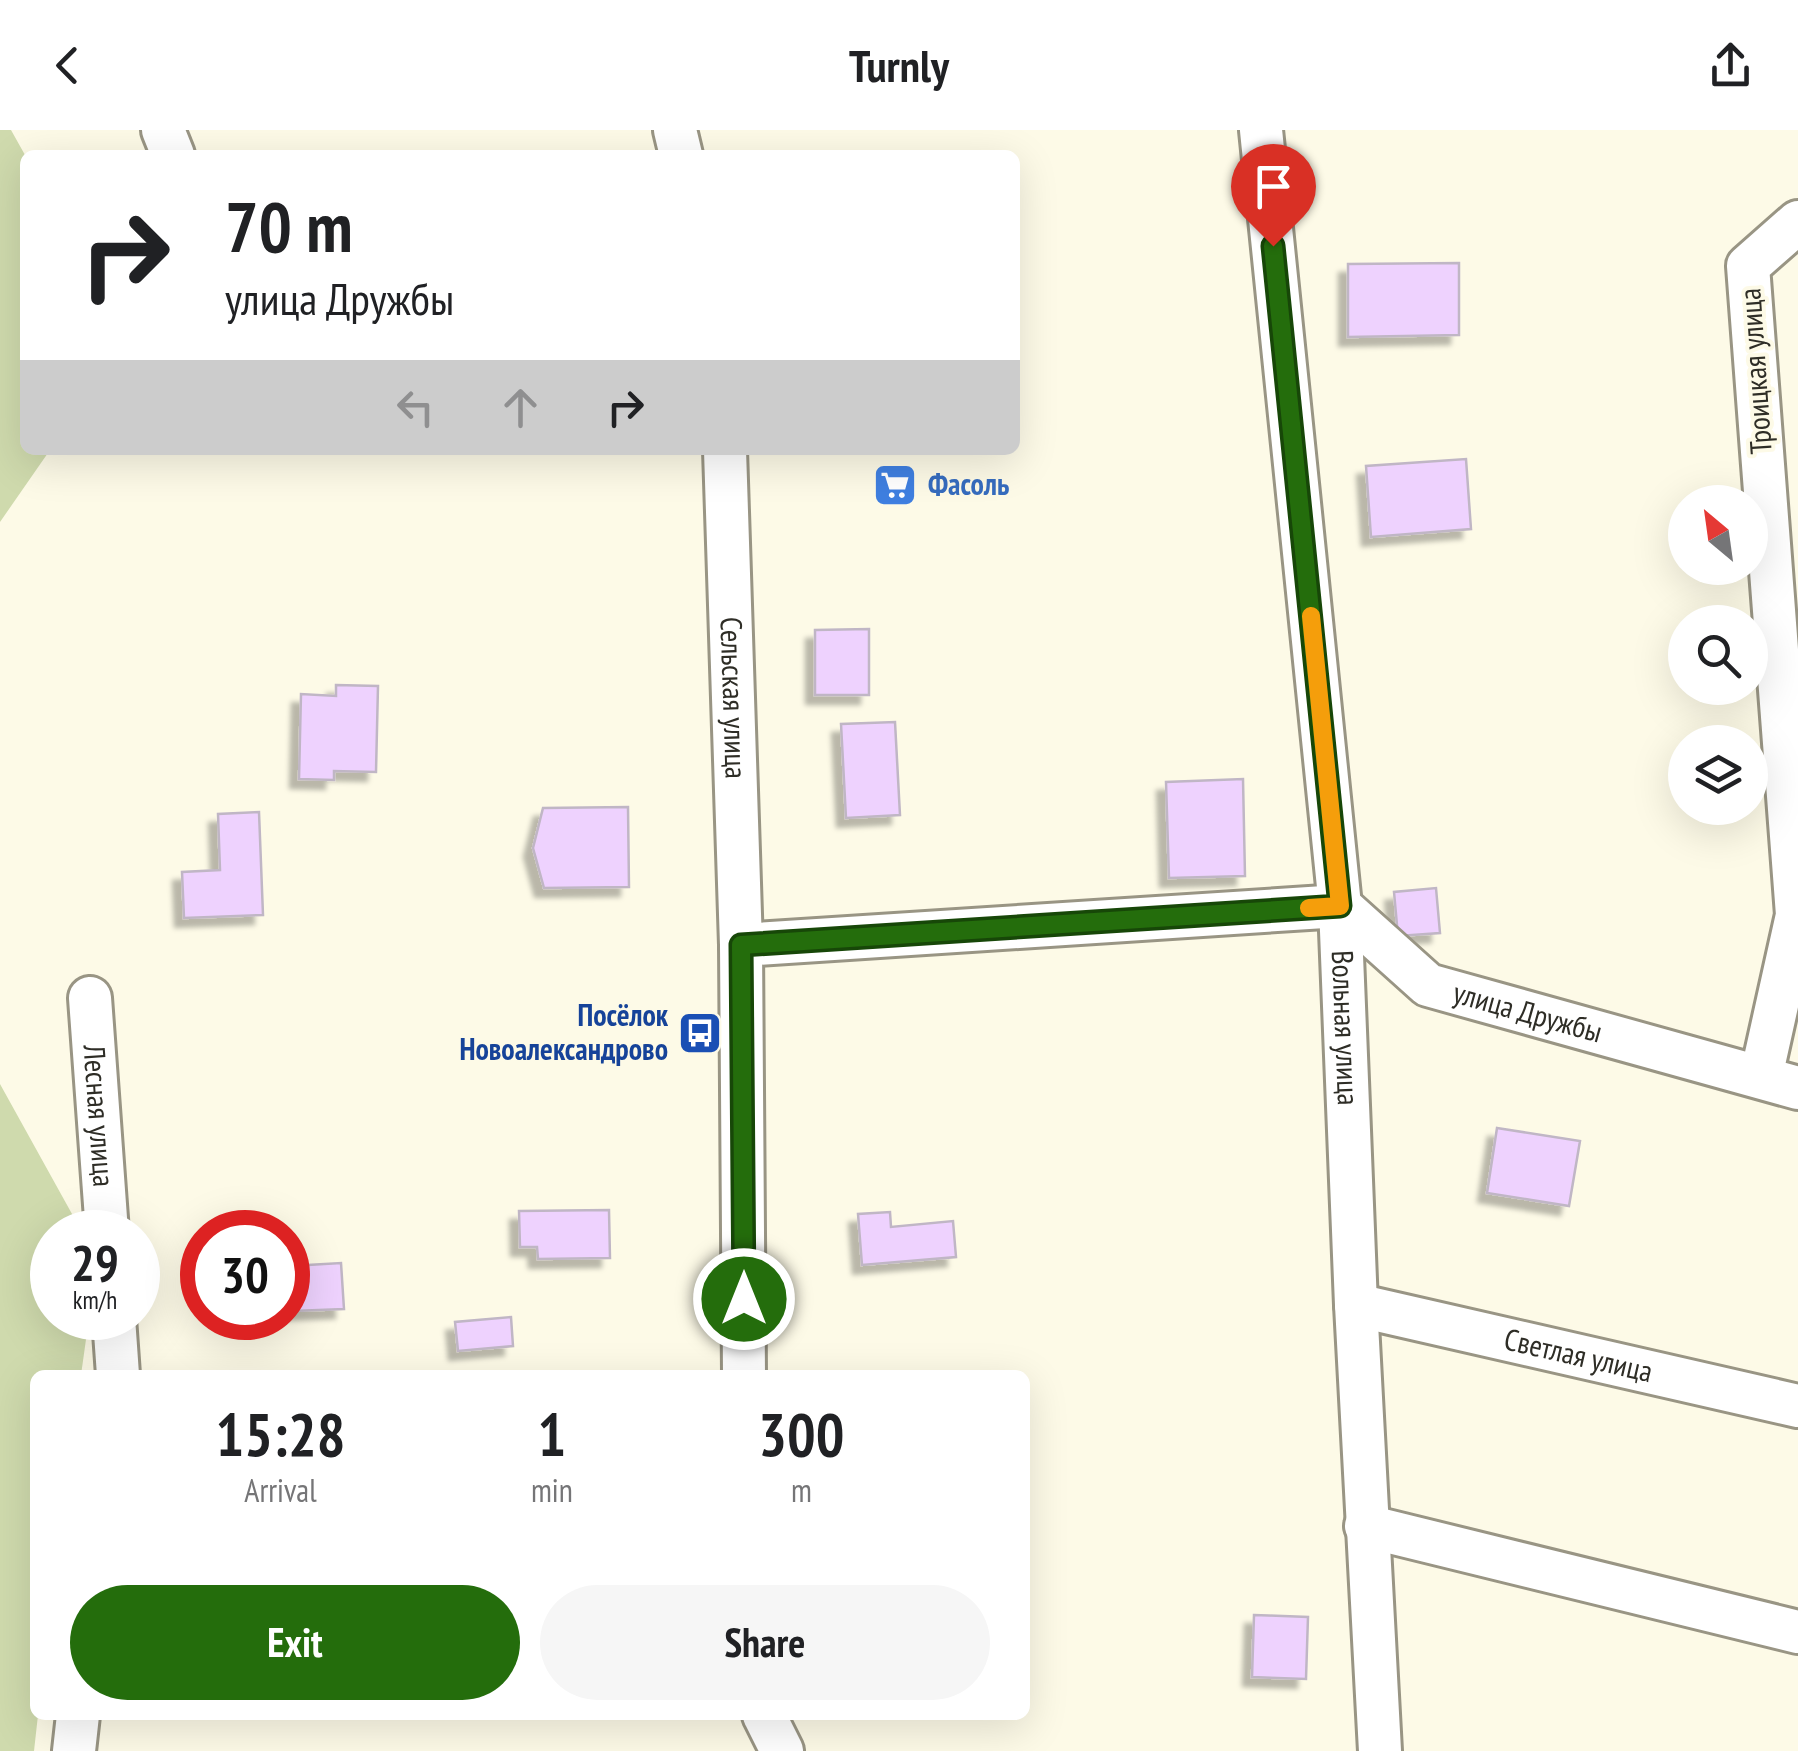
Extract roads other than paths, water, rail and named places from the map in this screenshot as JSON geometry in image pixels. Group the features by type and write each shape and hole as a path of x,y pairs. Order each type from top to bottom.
{"street":[{"name":"Вольная улица","path":"1261,130 1340,906 1366,1526 1380,1751"},
{"name":"Троицкая улица","path":"1780,1083 1797,915 1748,266 1798,222"},
{"name":"Сельская улица","path":"725,455 741,945 744,1370"},
{"path":"741,945 1340,906"},
{"name":"улица Дружбы","path":"1340,906 1428,985 1780,1083"},
{"name":"Лесная улица","path":"90,998 105,1210"},
{"name":"Светлая улица","path":"1356,1305 1798,1406"},
{"path":"116,1340 118,1370"},
{"path":"1366,1526 1798,1632"},
{"path":"74,1751 77,1720"},
{"path":"766,1720 782,1751"}],"place":[{"name":"Фасоль","path":"895,485"},
{"name":"Посёлок Новоалександрово","path":"700,1033"}]}
